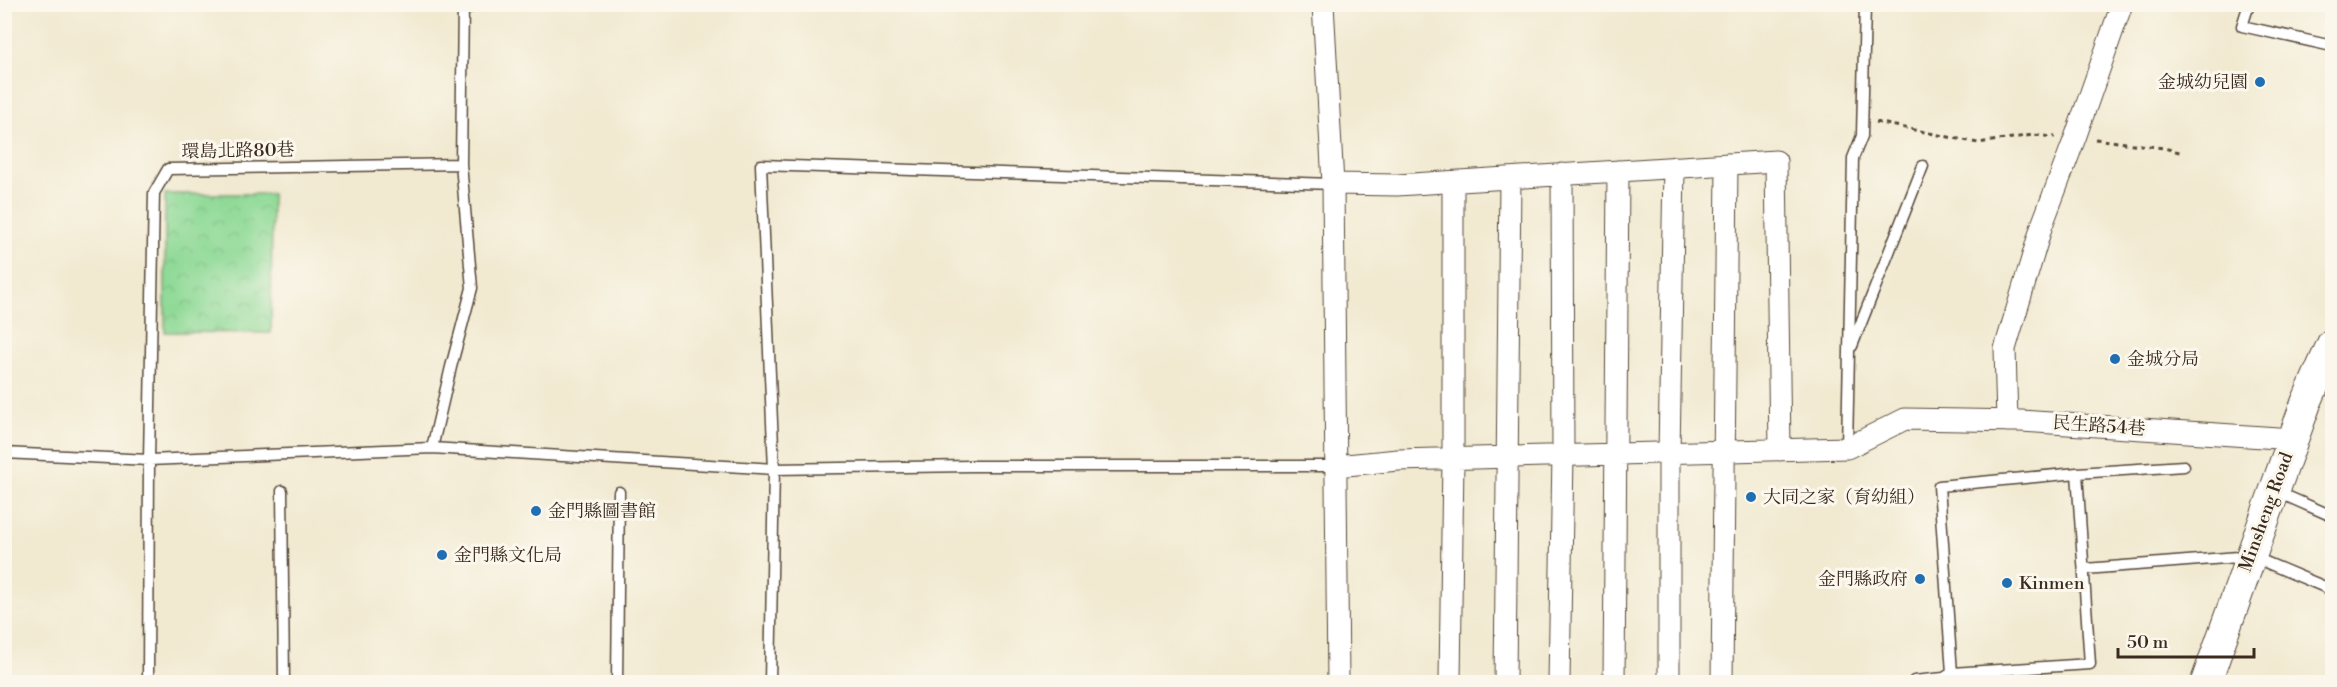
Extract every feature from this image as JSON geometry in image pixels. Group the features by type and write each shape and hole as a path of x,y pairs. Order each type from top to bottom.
{"main road":[{"name":"Minsheng Road","path":"2206,682 2306,403 2332,344"}],"street":[{"path":"1323,4 1333,184 1338,682"},
{"path":"2007,420 2005,349 2042,225 2122,4"},
{"path":"1333,184 1397,185 1776,161 1780,450"},
{"path":"1722,682 1727,164"},
{"path":"1669,682 1669,453 1674,167"},
{"path":"1614,682 1618,171"},
{"path":"1559,682 1563,456 1562,174"},
{"path":"1504,682 1510,178"},
{"path":"1450,682 1453,182"},
{"name":"民生路54巷","path":"1847,448 1905,419 2007,420 2293,439"},
{"path":"1336,466 1453,458 1847,448"}],"lane":[{"path":"432,448 472,288 461,164 463,7 478,4"},
{"path":"1847,448 1852,158 1862,136 1865,4"},
{"path":"2249,4 2242,26 2332,46"},
{"name":"環島北路80巷","path":"149,460 154,193 168,169 461,164"},
{"path":"770,682 774,469 761,165 1333,184"},
{"path":"1849,352 1923,166"},
{"path":"4,453 149,460 432,448 774,469 1006,465 1336,466"},
{"path":"148,682 149,460"},
{"path":"1952,673 1940,486 1979,488 2077,473 2184,466"},
{"path":"1914,681 1944,678 1952,673 1998,667 2090,664 2093,615 2085,569 2087,525 2077,473"},
{"path":"282,491 284,682"},
{"path":"2274,491 2332,516"},
{"path":"617,682 619,492"},
{"path":"2085,569 2251,556 2332,590"}],"path":[{"path":"1862,124 1878,122 1978,143 2033,135 2164,148 2183,153"}],"green space":[{"path":"165,194 272,194 271,333 165,332"}],"place":[{"name":"金城幼兒園","path":"2260,82"},
{"name":"金城分局","path":"2115,359"},
{"name":"大同之家（育幼組）","path":"1751,497"},
{"name":"金門縣圖書館","path":"536,511"},
{"name":"金門縣文化局","path":"442,555"},
{"name":"金門縣政府","path":"1920,579"},
{"name":"Kinmen","path":"2007,583"}]}
